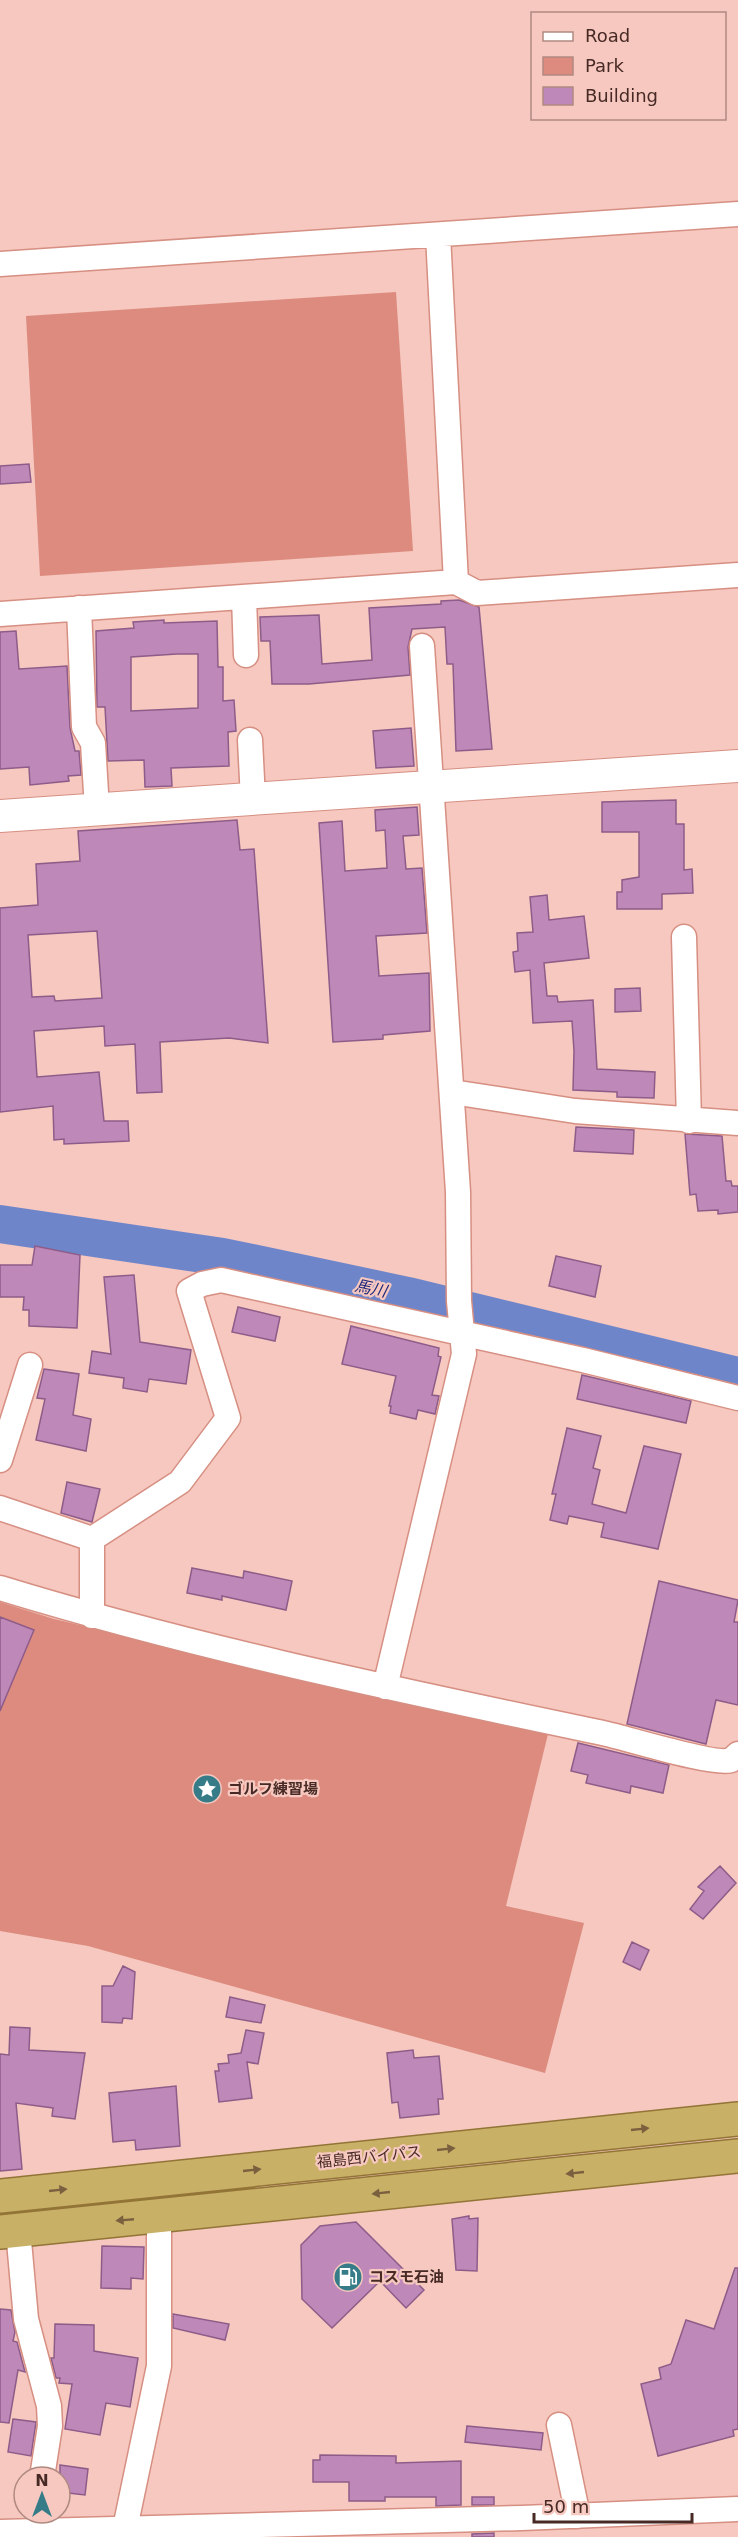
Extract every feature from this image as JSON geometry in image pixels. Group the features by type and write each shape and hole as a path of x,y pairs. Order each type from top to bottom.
{"highway":[{"name":"福島西バイパス","path":"0,2196 738,2119"},
{"path":"9,2231 738,2156"}],"street":[{"path":"0,264 738,214"},
{"path":"438,235 456,582"},
{"path":"0,614 456,582 477,593 738,575"},
{"path":"244,597 246,655"},
{"path":"79,608 84,727 93,743 97,809"},
{"path":"385,1687 464,1354 458,1192 422,646"},
{"path":"250,740 253,799"},
{"path":"0,816 738,766"},
{"path":"684,937 689,1120"},
{"path":"452,1092 575,1111 738,1123"},
{"path":"92,1539 180,1482 228,1418 189,1291 202,1284 221,1280 461,1319 738,1398"},
{"path":"0,1460 30,1365"},
{"path":"0,1508 92,1539"},
{"path":"92,1539 92,1616"},
{"path":"0,1588 92,1616 385,1687 653,1744 707,1759 730,1760 738,1754"},
{"path":"116,2531 159,2366 159,2217"},
{"path":"9,2231 26,2319 49,2406 50,2426 44,2465"},
{"path":"559,2425 578,2516"},
{"path":"63,2525 116,2531 524,2528 578,2516 738,2509"},
{"path":"0,2532 25,2525"}],"green space":[{"path":"396,292 413,551 40,576 26,316"},
{"path":"0,1602 54,1619 548,1734 506,1906 584,1923 545,2073 88,1946 0,1931"}],"building":[{"path":"29,464 31,482 0,484 0,466"},
{"path":"459,600 479,607 492,749 456,751 453,664 447,664 445,627 412,629 408,647 410,675 309,684 272,684 270,641 261,641 260,617 319,615 322,664 372,660 369,608 441,604 441,601"},
{"path":"217,621 218,667 223,667 223,701 234,700 236,731 228,732 229,766 171,768 172,786 145,787 144,760 108,761 105,707 97,707 96,631 134,628 133,622","holes":["198,654 198,708 131,711 131,657"]},
{"path":"16,631 19,669 67,666 70,728 75,751 79,751 81,775 68,776 69,781 30,785 29,767 0,769 0,632"},
{"path":"411,728 414,766 376,768 373,731"},
{"path":"676,800 676,824 684,824 684,870 692,869 693,893 662,894 662,909 617,909 617,892 622,892 622,880 639,877 639,832 602,832 602,802"},
{"path":"417,807 419,835 403,836 406,869 422,868 427,933 376,936 379,976 429,973 430,1031 383,1035 383,1039 333,1042 319,823 342,821 345,871 387,868 385,830 376,831 375,810"},
{"path":"237,820 240,850 254,849 268,1043 229,1038 160,1042 162,1092 137,1093 135,1044 105,1046 104,1026 34,1031 37,1077 99,1072 104,1121 128,1121 129,1141 64,1144 64,1139 54,1140 53,1106 0,1112 0,908 38,905 36,864 80,861 78,831","holes":["97,931 102,998 55,1001 54,996 32,997 28,935"]},
{"path":"547,895 549,920 584,916 589,958 544,963 547,996 557,996 558,1002 593,1000 597,1069 655,1072 654,1098 617,1097 617,1092 573,1090 572,1021 533,1023 530,970 515,972 513,952 518,951 517,933 533,932 530,897"},
{"path":"640,988 641,1011 615,1012 615,989"},
{"path":"576,1127 634,1130 633,1154 574,1151"},
{"path":"685,1134 722,1136 726,1181 731,1181 732,1186 738,1186 738,1212 718,1214 718,1210 698,1211 696,1194 690,1195"},
{"path":"35,1246 80,1255 77,1328 29,1326 29,1310 23,1310 24,1297 0,1297 0,1265 32,1265"},
{"path":"556,1256 601,1266 595,1297 549,1286"},
{"path":"134,1275 140,1342 191,1350 186,1384 149,1379 147,1392 123,1388 124,1378 89,1373 92,1351 111,1354 104,1277"},
{"path":"238,1307 280,1317 275,1341 232,1332"},
{"path":"351,1326 439,1348 438,1356 441,1357 432,1395 439,1396 435,1414 418,1410 416,1419 390,1413 391,1406 389,1406 396,1376 342,1364"},
{"path":"44,1369 79,1374 73,1415 91,1419 86,1451 36,1440 45,1399 37,1398"},
{"path":"582,1375 691,1401 686,1423 577,1399"},
{"path":"567,1428 601,1436 593,1468 600,1470 592,1504 626,1513 644,1446 681,1454 658,1549 601,1537 604,1523 569,1516 567,1524 550,1520 556,1494 552,1494"},
{"path":"67,1482 100,1489 92,1522 61,1513"},
{"path":"192,1568 243,1578 244,1571 292,1581 286,1610 222,1596 222,1600 187,1593"},
{"path":"659,1581 738,1600 734,1622 738,1622 738,1705 716,1700 706,1744 627,1724"},
{"path":"0,1617 34,1630 0,1711"},
{"path":"578,1743 669,1765 663,1793 631,1786 630,1793 586,1783 588,1775 571,1771"},
{"path":"720,1866 736,1883 703,1919 690,1909 704,1891 698,1887"},
{"path":"632,1942 649,1950 640,1970 623,1962"},
{"path":"123,1966 135,1972 132,2019 123,2018 122,2023 102,2022 102,1986 113,1986"},
{"path":"230,1997 265,2005 261,2023 226,2017"},
{"path":"10,2027 30,2028 29,2050 85,2053 75,2119 52,2116 53,2108 16,2103 22,2169 0,2171 0,2054 9,2055"},
{"path":"246,2030 264,2033 258,2064 247,2062 252,2098 219,2102 215,2071 219,2071 218,2064 229,2063 228,2055 241,2053"},
{"path":"413,2050 414,2058 439,2056 443,2099 438,2099 439,2114 400,2118 398,2102 392,2103 387,2053"},
{"path":"176,2086 180,2146 136,2150 135,2140 113,2142 109,2093"},
{"path":"469,2216 469,2219 478,2218 477,2271 456,2270 452,2219"},
{"path":"356,2222 424,2290 406,2308 380,2281 332,2328 302,2299 301,2245 320,2226"},
{"path":"102,2246 144,2247 143,2279 131,2278 131,2289 101,2288"},
{"path":"735,2268 738,2268 738,2429 733,2430 734,2436 658,2456 641,2384 661,2379 659,2368 671,2364 686,2320 714,2329"},
{"path":"0,2309 11,2310 15,2332 13,2341 17,2342 25,2372 18,2370 9,2423 0,2422"},
{"path":"173,2314 229,2324 225,2340 173,2328"},
{"path":"55,2324 94,2325 94,2351 138,2358 130,2407 106,2403 100,2435 65,2429 72,2384 59,2383 60,2378 56,2378 51,2358 54,2358"},
{"path":"13,2419 36,2422 31,2456 8,2452"},
{"path":"467,2426 543,2433 541,2450 465,2442"},
{"path":"320,2455 396,2456 396,2463 461,2461 461,2505 436,2506 436,2497 385,2497 385,2501 349,2501 349,2482 313,2482 313,2460 320,2460"},
{"path":"72,2467 88,2469 85,2495 72,2493"},
{"path":"472,2497 494,2497 494,2505 472,2505"},
{"path":"494,2533 494,2537 472,2537 472,2534"}],"waterway":[{"name":"馬川","path":"0,1224 223,1257 408,1296 738,1376"}],"place":[{"name":"ゴルフ練習場","path":"207,1789"},
{"name":"コスモ石油","path":"348,2277"}]}
